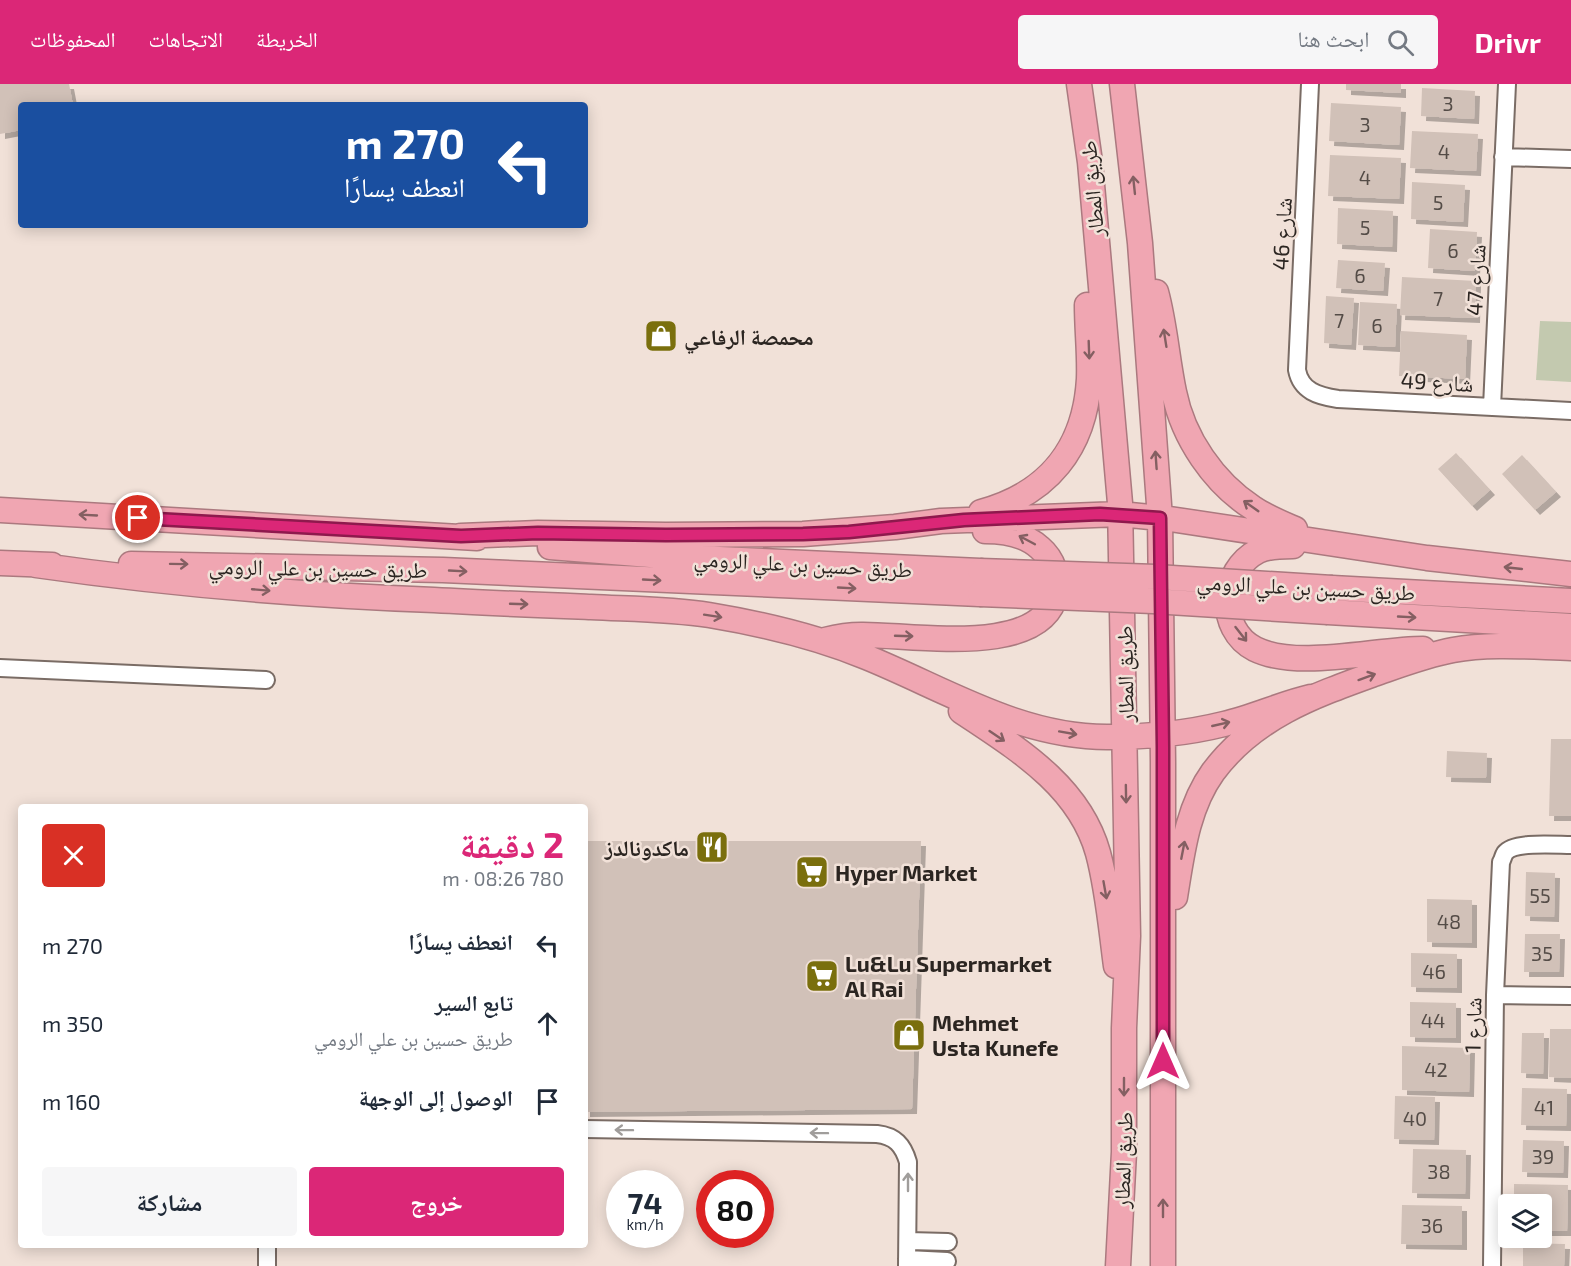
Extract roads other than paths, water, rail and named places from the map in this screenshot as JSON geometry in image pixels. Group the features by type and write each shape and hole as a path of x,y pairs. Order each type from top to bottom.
{"highway":[{"name":"طريق المطار","path":"1079,84 1090,162 1120,514 1128,936 1124,1028 1124,1152 1118,1266"},
{"name":"طريق المطار","path":"1122,84 1140,243 1160,518 1163,733 1162,1266"},
{"path":"1140,243 1163,324 1174,395 1192,441 1211,468 1238,496 1270,518 1322,541"},
{"path":"941,521 983,511 1019,498 1034,489 1054,471 1071,448 1087,399 1089,361 1087,298 1090,274 1097,250"},
{"name":"طريق حسين بن علي الرومي","path":"0,510 461,536 547,547 980,582 1153,601 1571,626"},
{"path":"461,536 538,533 803,534 849,532 941,521 1120,514 1322,541 1426,558 1571,574"},
{"path":"825,640 860,635 989,638 1026,629 1042,619 1052,605 1057,588 1052,563 1041,549 1015,534 994,531 960,531 941,521"},
{"path":"1322,541 1304,547 1279,546 1259,550 1243,562 1232,578 1227,598 1230,617 1239,635 1254,648 1274,655 1302,657 1403,649 1571,648"},
{"name":"طريق حسين بن علي الرومي","path":"0,563 36,565 210,564 980,582 1156,577 1571,601"},
{"path":"36,565 172,582 339,596 644,609 705,615 766,625 825,640 989,712 1036,727 1080,735 1125,736 1226,724 1426,656 1454,650"},
{"path":"914,679 1033,761 1056,783 1079,812 1097,852 1106,891 1124,1028"},
{"path":"1163,970 1183,848 1202,790 1213,772 1249,735 1289,708 1311,697"}],"street":[{"name":"شارع 46","path":"1303,386 1297,369 1310,84"},
{"name":"شارع 47","path":"1491,406 1507,84"},
{"path":"1503,157 1571,159"},
{"name":"شارع 49","path":"1303,386 1322,397 1338,399 1571,411"},
{"path":"0,668 266,680"},
{"name":"شارع 1","path":"1492,1266 1495,995 1500,874 1505,852 1513,848 1571,845"},
{"path":"1495,995 1571,996"},
{"path":"588,1129 886,1135 893,1138 903,1148 908,1161 907,1263 947,1261"},
{"path":"908,1241 948,1242"},
{"path":"267,1248 267,1266"}],"place":[{"name":"محمصة الرفاعي","path":"661,336"},
{"name":"ماكدونالدز","path":"712,847"},
{"name":"Hyper Market","path":"812,872"},
{"name":"Lu&Lu Supermarket Al Rai","path":"822,976"},
{"name":"Mehmet Usta Kunefe","path":"909,1035"}]}
